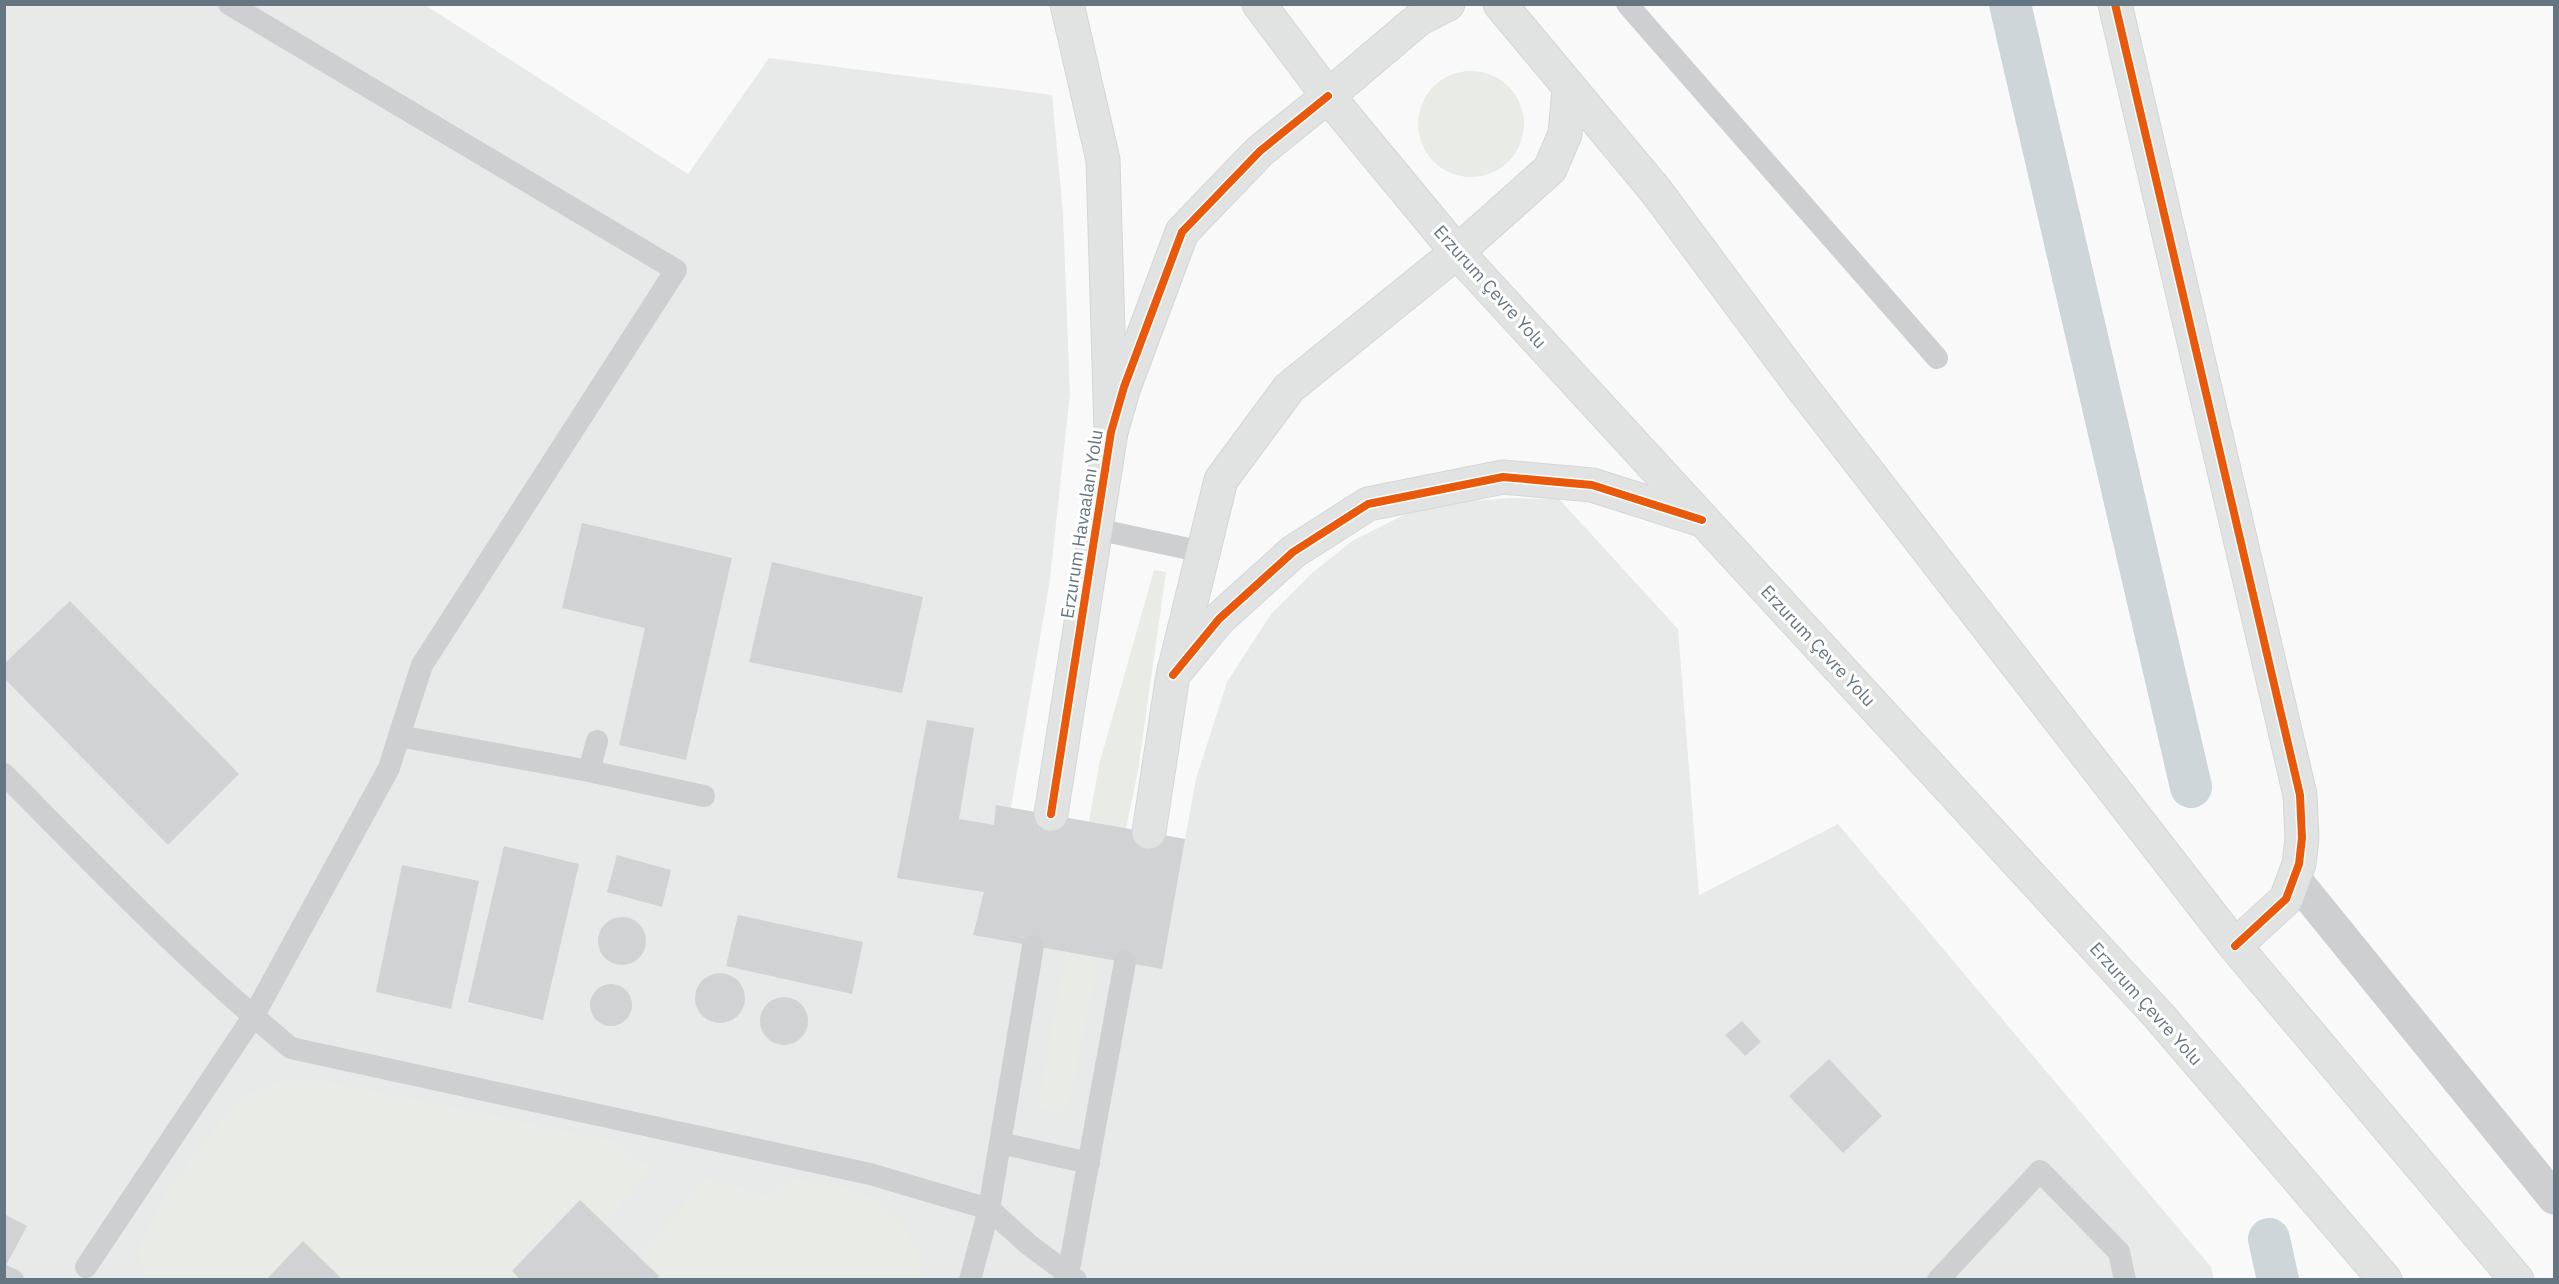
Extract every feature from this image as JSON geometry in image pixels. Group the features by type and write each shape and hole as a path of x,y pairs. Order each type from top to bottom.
{"main road":[{"path":"1067,4 1103,160 1111,432"},
{"name":"Erzurum Çevre Yolu","path":"1259,4 1328,96 1457,252 2159,1016 2385,1280"},
{"name":"Erzurum Havaalanı Yolu","path":"1051,814 1111,432 1124,387 1182,232 1260,152 1419,19 1448,4"},
{"path":"2115,4 2300,795 2302,838 2299,864 2286,898 2235,946"},
{"path":"1497,5 1656,191 1816,405 2235,946 2517,1280"},
{"path":"1149,832 1173,675 1221,480 1289,388 1457,252 1550,169 1565,134 1569,88"},
{"path":"1173,675 1219,619 1293,552 1368,504 1503,477 1592,485 1702,520"}],"street":[{"path":"2294,878 2554,1198"}],"lane":[{"path":"88,1276 253,1017 389,768 422,665 676,270 229,4"},
{"path":"1627,4 1937,358"},
{"path":"1096,529 1203,552"},
{"path":"399,736 589,771 704,796"},
{"path":"589,771 597,741"},
{"path":"4,774 120,892 253,1017 291,1048 870,1174 989,1209 1071,1278 1125,962"},
{"path":"970,1280 989,1209 1034,946"},
{"path":"1000,1143 1089,1163"},
{"path":"1938,1280 2040,1171 2119,1252 2125,1280"},
{"path":"4,1276 13,1280"}],"shaded area":[{"path":"5,4 425,5 688,174 769,58 1052,95 1063,213 1070,394 1050,579 1011,808 1185,839 1196,779 1227,682 1271,614 1311,574 1352,541 1406,514 1458,502 1510,498 1559,499 1678,629 1699,895 1838,824 2211,1267 2214,1279 5,1280"},
{"path":"1471,71 1491,75 1508,87 1520,104 1524,124 1520,144 1508,161 1491,173 1471,177 1451,173 1434,161 1422,144 1418,124 1422,104 1434,87 1451,75"},
{"path":"1154,570 1166,572 1138,771 1069,1103 1056,1116 1038,1105 1099,765"},
{"path":"311,1078 619,1142 635,1160 656,1166 604,1222 580,1201 512,1271 521,1279 343,1279 303,1241 266,1279 148,1279 145,1277 138,1250 168,1189 241,1096 283,1081"},
{"path":"706,1179 768,1195 793,1179 837,1185 873,1199 900,1221 920,1254 921,1279 656,1279 659,1276 639,1256"}],"building":[{"path":"582,523 732,558 686,760 619,745 645,628 562,608"},
{"path":"772,562 923,597 902,693 749,662"},
{"path":"70,601 239,774 168,845 4,678 4,664"},
{"path":"927,720 974,728 959,819 994,825 996,805 1185,839 1162,969 973,935 984,892 897,878"},
{"path":"504,846 579,864 543,1020 468,1002"},
{"path":"617,855 671,870 662,907 607,892"},
{"path":"402,865 479,881 451,1009 376,992"},
{"path":"738,915 863,942 852,994 726,966"},
{"path":"617,917 627,917 642,927 646,941 642,955 636,961 627,965 617,965 602,955 598,946 598,936 608,921"},
{"path":"720,973 729,975 740,984 745,998 743,1007 734,1018 720,1023 711,1021 700,1012 695,998 697,989 706,978"},
{"path":"611,984 619,985 626,990 631,997 631,1013 626,1020 619,1025 611,1026 603,1025 596,1020 591,1013 590,1005 591,997 596,990 603,985"},
{"path":"779,997 789,997 804,1007 808,1021 807,1030 798,1041 789,1045 779,1045 764,1035 760,1026 760,1016 770,1001"},
{"path":"1742,1021 1761,1042 1745,1056 1725,1035"},
{"path":"1829,1059 1882,1116 1843,1153 1789,1096"},
{"path":"580,1200 659,1276 656,1280 521,1280 512,1271"},
{"path":"4,1214 27,1226 4,1269"},
{"path":"303,1241 343,1280 266,1280"}],"waterway":[{"path":"2010,4 2191,787"},
{"path":"2269,1239 2278,1280"}],"cycle path":[{"path":"2115,4 2300,795 2302,838 2299,864 2286,899 2235,946"},
{"path":"1051,814 1111,432 1124,387 1182,232 1260,151 1328,96"},
{"path":"1173,675 1219,619 1293,552 1368,504 1503,477 1592,485 1702,520"}]}
